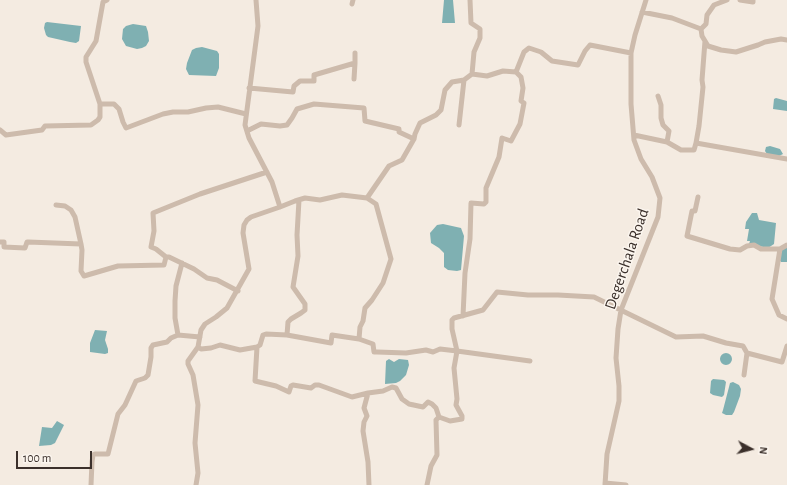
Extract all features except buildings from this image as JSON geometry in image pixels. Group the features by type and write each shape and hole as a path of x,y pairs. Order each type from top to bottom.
{"street":[{"path":"0,130 6,135 42,130 45,126 91,125 98,120 100,116 100,104 86,62 86,57 96,41 103,2 108,0"},
{"path":"256,0 258,26 245,124 272,182 280,207"},
{"path":"470,0 471,23 480,29 480,38 474,52 472,74"},
{"name":"Degerchala Road","path":"605,484 607,454 619,401 616,358 621,310 658,217 660,198 652,177 641,159 634,140 631,104 631,53 635,34 646,0"},
{"path":"701,29 706,24 707,15 714,5 727,0"},
{"path":"740,0 753,2 753,0"},
{"path":"642,12 672,18 701,29"},
{"path":"701,29 708,46 736,52 765,42 781,39 787,40"},
{"path":"634,135 667,142 681,150 694,150 699,126 703,87 702,80 705,41"},
{"path":"516,72 524,52 529,48 541,52 552,62 578,65 585,51 590,45 631,53"},
{"path":"354,79 355,53"},
{"path":"249,88 293,92 294,86 300,80 314,81 314,75 355,63"},
{"path":"367,198 389,166 402,160 414,139 420,123 436,115 441,110 445,90 452,82 464,80 472,74 487,76 503,71 516,72 521,77 523,88 521,101 524,103 520,124 512,141 502,138 499,157 486,188 486,202 484,204 471,203 470,239 465,273 463,316"},
{"path":"459,125 464,80"},
{"path":"658,96 663,125 668,131 667,142"},
{"path":"100,104 114,104 119,109 126,128 163,114 188,112 206,108 218,107 246,114"},
{"path":"247,131 261,124 280,126 287,125 297,109 314,104 364,108 365,121 399,129 399,132 414,139"},
{"path":"696,144 787,159"},
{"path":"238,291 217,280 207,278 194,268 166,257 151,247 154,231 153,213 206,191 267,172"},
{"path":"196,485 198,473 195,443 198,405 193,375 188,361 198,347 201,330 205,324 227,308 238,291 249,269 243,233 244,225 247,220 251,217 306,198 326,199 342,195 367,198 376,204 391,259 383,284 365,308 358,339"},
{"path":"698,197 695,211 692,211 687,236 730,249 740,250 747,246 754,245 761,249 780,249 787,245"},
{"path":"287,335 288,322 305,310 305,304 292,287 298,256 297,235 299,200"},
{"path":"56,205 65,206 71,210 75,217 82,250 82,270 84,276 118,266 164,265 166,257"},
{"path":"0,242 4,242 4,247 26,248 27,242 81,244"},
{"path":"780,249 772,299 779,315 787,319"},
{"path":"178,335 175,318 175,301 176,286 182,263"},
{"path":"439,417 450,421 462,419 456,405 457,399 454,368 457,351 452,329 452,320 454,318 483,310 497,292 594,297 676,337 703,336 742,346 748,353 782,362 787,346"},
{"path":"91,485 92,462 94,455 108,454 118,414 125,405 136,381 148,376 152,357 151,348 153,345 167,342 171,338 178,335 200,337"},
{"path":"439,417 436,408 432,404 428,402 423,407 409,404 402,399 396,388 392,387 383,391 352,397 319,385 315,385 311,388 293,384 289,392 276,386 255,381 257,347 260,345 263,335 287,335 331,343 332,335 358,339 373,344 374,352 406,353 426,350 433,352 440,349 530,361"},
{"path":"198,347 201,349 220,345 240,350 257,347"},
{"path":"744,375 748,353"},
{"path":"368,393 364,408 367,416 364,422 363,431 368,462 369,485"},
{"path":"427,485 431,466 437,455 436,420 439,417"},
{"path":"605,484 626,485"}],"water":[{"path":"444,0 453,0 455,23 442,23"},
{"path":"45,23 81,26 79,41 76,43 48,37 44,28"},
{"path":"133,24 146,26 149,41 146,46 142,48 137,49 126,46 122,39 123,29 126,26"},
{"path":"202,47 217,51 219,54 219,68 216,76 189,75 186,69 192,50"},
{"path":"776,98 787,101 787,111 773,109 774,99"},
{"path":"770,146 780,149 783,154 779,156 767,154 765,151 766,147"},
{"path":"752,213 757,213 759,220 776,223 774,244 768,248 749,244 750,241 747,241 749,229 745,229 746,222"},
{"path":"443,224 461,228 464,236 461,270 448,270 444,267 444,253 431,243 430,233 437,225"},
{"path":"787,246 787,262 781,262 779,259 780,251"},
{"path":"95,330 107,331 105,340 108,353 90,352 90,343"},
{"path":"724,353 728,353 732,359 728,365 724,365 720,361 720,357"},
{"path":"389,359 394,362 399,359 408,360 409,365 406,375 400,381 385,384 386,361"},
{"path":"713,379 724,380 726,382 724,395 722,397 710,393 711,381"},
{"path":"733,382 739,385 741,389 740,396 732,415 726,415 722,413 730,383"},
{"path":"57,421 64,425 55,443 51,445 39,446 42,427 52,428"}]}
